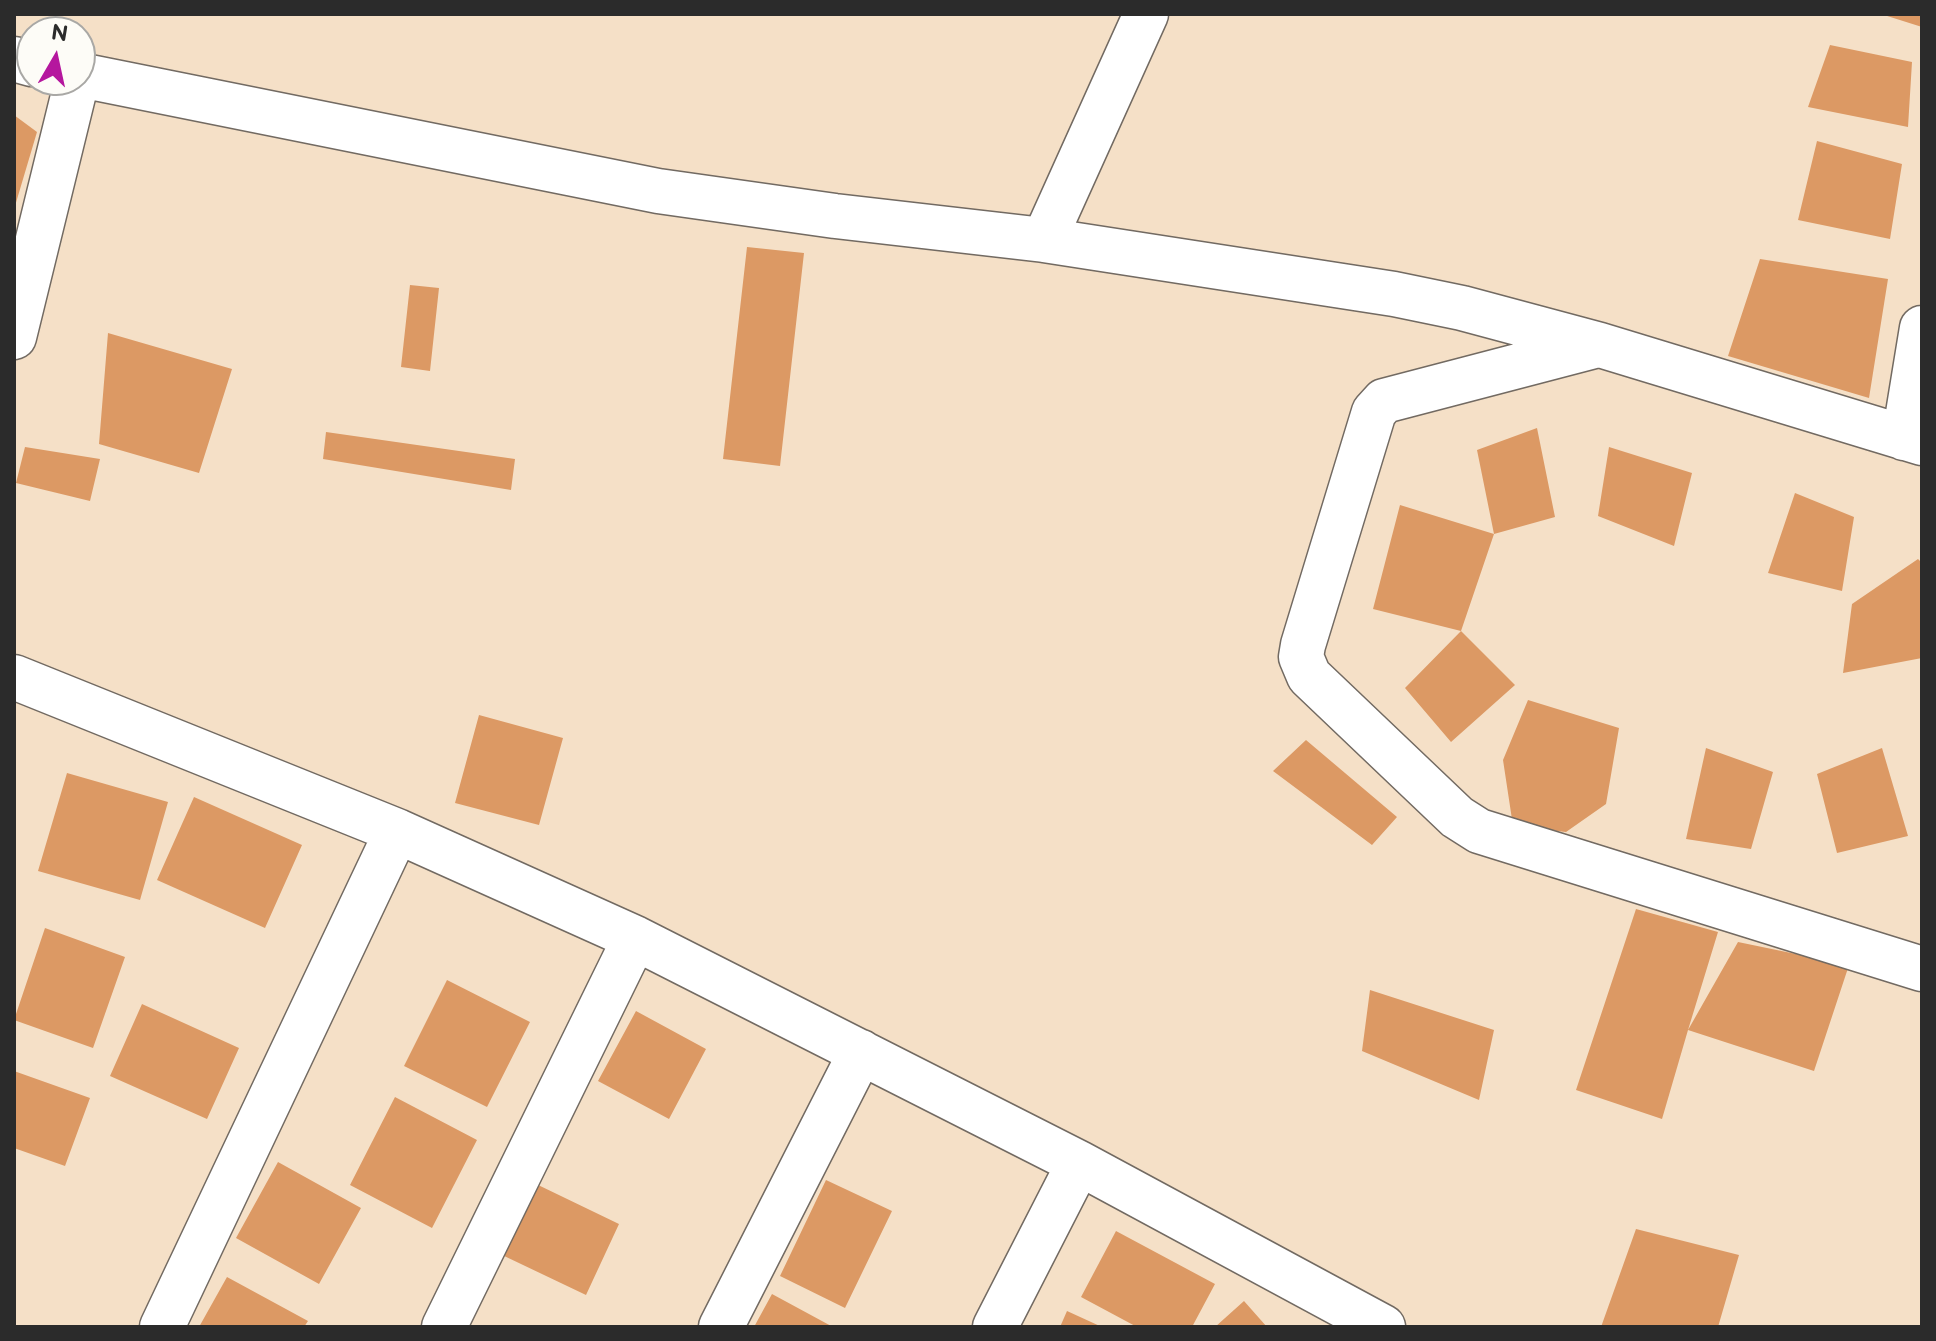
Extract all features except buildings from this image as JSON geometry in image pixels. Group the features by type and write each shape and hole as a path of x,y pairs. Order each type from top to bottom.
{"street":[{"path":"1044,240 1146,14"},
{"path":"96,82 658,191 835,216 1044,240 1394,294 1462,308 1600,345 1913,440 1922,328"},
{"path":"14,337 74,96"},
{"path":"1600,345 1384,401 1374,412 1303,645 1301,657 1309,676 1465,824 1479,831 1922,969"},
{"path":"14,677 397,831 635,938 1079,1163 1383,1327"},
{"path":"162,1327 397,831"},
{"path":"444,1327 635,938"},
{"path":"721,1327 861,1052"},
{"path":"995,1327 1079,1163"}]}
